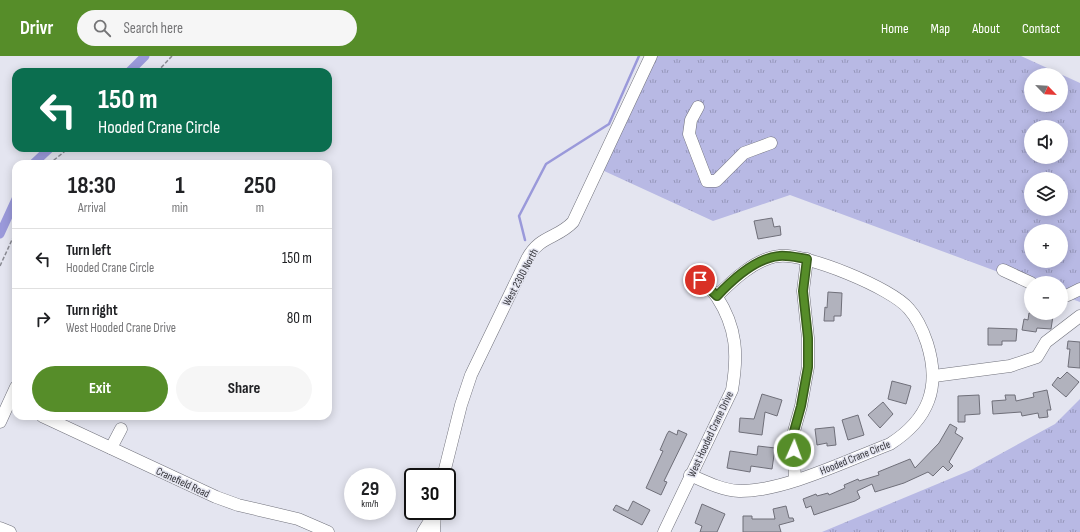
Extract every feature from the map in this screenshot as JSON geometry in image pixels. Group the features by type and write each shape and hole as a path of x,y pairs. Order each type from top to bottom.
{"street":[{"name":"West 2300 North","path":"445,468 457,420 471,374 527,259 532,250 539,243 547,237 566,229 573,222 651,56"},
{"path":"698,107 691,120 689,134 707,181 716,181 739,156 771,143"},
{"name":"Hooded Crane Circle","path":"690,475 718,487 740,491 776,487 890,444 902,436 916,423 925,409 931,393 934,376 931,356 922,328 908,308 881,289 829,265 807,259 779,256 756,264 734,278 717,296"},
{"path":"795,480 793,435 801,406 808,367 808,338 803,298 807,259"},
{"path":"1003,270 1024,280"},
{"name":"West Hooded Crane Drive","path":"664,532 732,390 736,366 736,345 729,321 717,296 692,273"},
{"path":"1068,295 1080,289"},
{"path":"934,376 1010,366 1037,357 1046,342 1080,316"},
{"path":"0,422 12,404"},
{"name":"Cranefield Road","path":"51,420 216,497 238,505 298,519 328,532"},
{"path":"111,448 121,429"},
{"path":"423,532 430,520"},
{"path":"434,520 434,532"},
{"path":"0,528 10,532"}],"path":[{"path":"161,68 172,56"},
{"path":"54,160 64,152"},
{"path":"0,266 12,240"}],"green space":[{"path":"656,56 1021,56 1047,68 1024,68 1024,112 1068,112 1068,78 1080,83 1080,302 1068,298 1068,276 1024,276 1024,281 790,195 713,221 602,170"},
{"path":"1080,399 1080,532 822,532 971,470 1055,424"}],"building":[{"path":"772,218 774,227 780,226 781,235 758,239 754,221"},
{"path":"828,292 842,293 841,316 834,316 834,321 824,321"},
{"path":"1024,319 1052,320 1051,329 1037,328 1036,332 1022,330"},
{"path":"988,328 1017,329 1016,341 1002,341 1002,345 988,345"},
{"path":"1068,341 1080,342 1080,368 1068,367 1070,349 1067,349"},
{"path":"1067,372 1079,382 1066,397 1052,385 1058,377 1060,379"},
{"path":"892,381 911,386 906,404 888,399"},
{"path":"1047,390 1051,410 1047,410 1048,417 1039,418 1038,413 1022,416 1021,412 993,414 992,401 1006,400 1005,395 1015,395 1016,401 1034,397 1033,393"},
{"path":"762,394 782,400 777,416 765,412 762,435 739,432 740,418 754,419"},
{"path":"979,395 980,414 965,415 965,422 958,422 958,396"},
{"path":"883,402 893,414 880,428 868,415"},
{"path":"858,415 864,435 848,440 842,420"},
{"path":"950,424 957,428 955,433 963,438 949,462 953,466 948,471 943,466 933,476 928,472 904,483 875,492 872,484 857,491 860,498 855,501 814,515 811,506 806,508 803,499 816,494 817,496 828,493 829,495 845,488 844,485 858,479 859,481 879,475 878,472 910,459 915,468 939,443"},
{"path":"834,427 836,445 827,446 827,443 817,445 815,429"},
{"path":"678,430 687,434 664,481 667,482 661,495 646,488 663,451 660,450 667,434 669,431 677,435"},
{"path":"758,446 775,448 772,469 751,466 750,472 727,468 730,451 757,455"},
{"path":"633,501 650,510 642,525 613,510 616,505 628,511"},
{"path":"702,504 725,514 717,532 700,532 702,526 695,523"},
{"path":"786,506 789,518 793,518 794,521 779,525 781,532 743,532 743,516 752,516 752,519 775,519 773,509"}],"waterway":[{"path":"133,68 145,56"},
{"path":"525,240 519,216 546,164 609,124 639,56"},
{"path":"37,160 46,152"},
{"path":"0,234 12,208"}],"route":[{"path":"700,280 717,296 734,278 756,264 779,256 807,259 803,291 803,306 808,338 808,367 801,406 793,435 794,450"}]}
